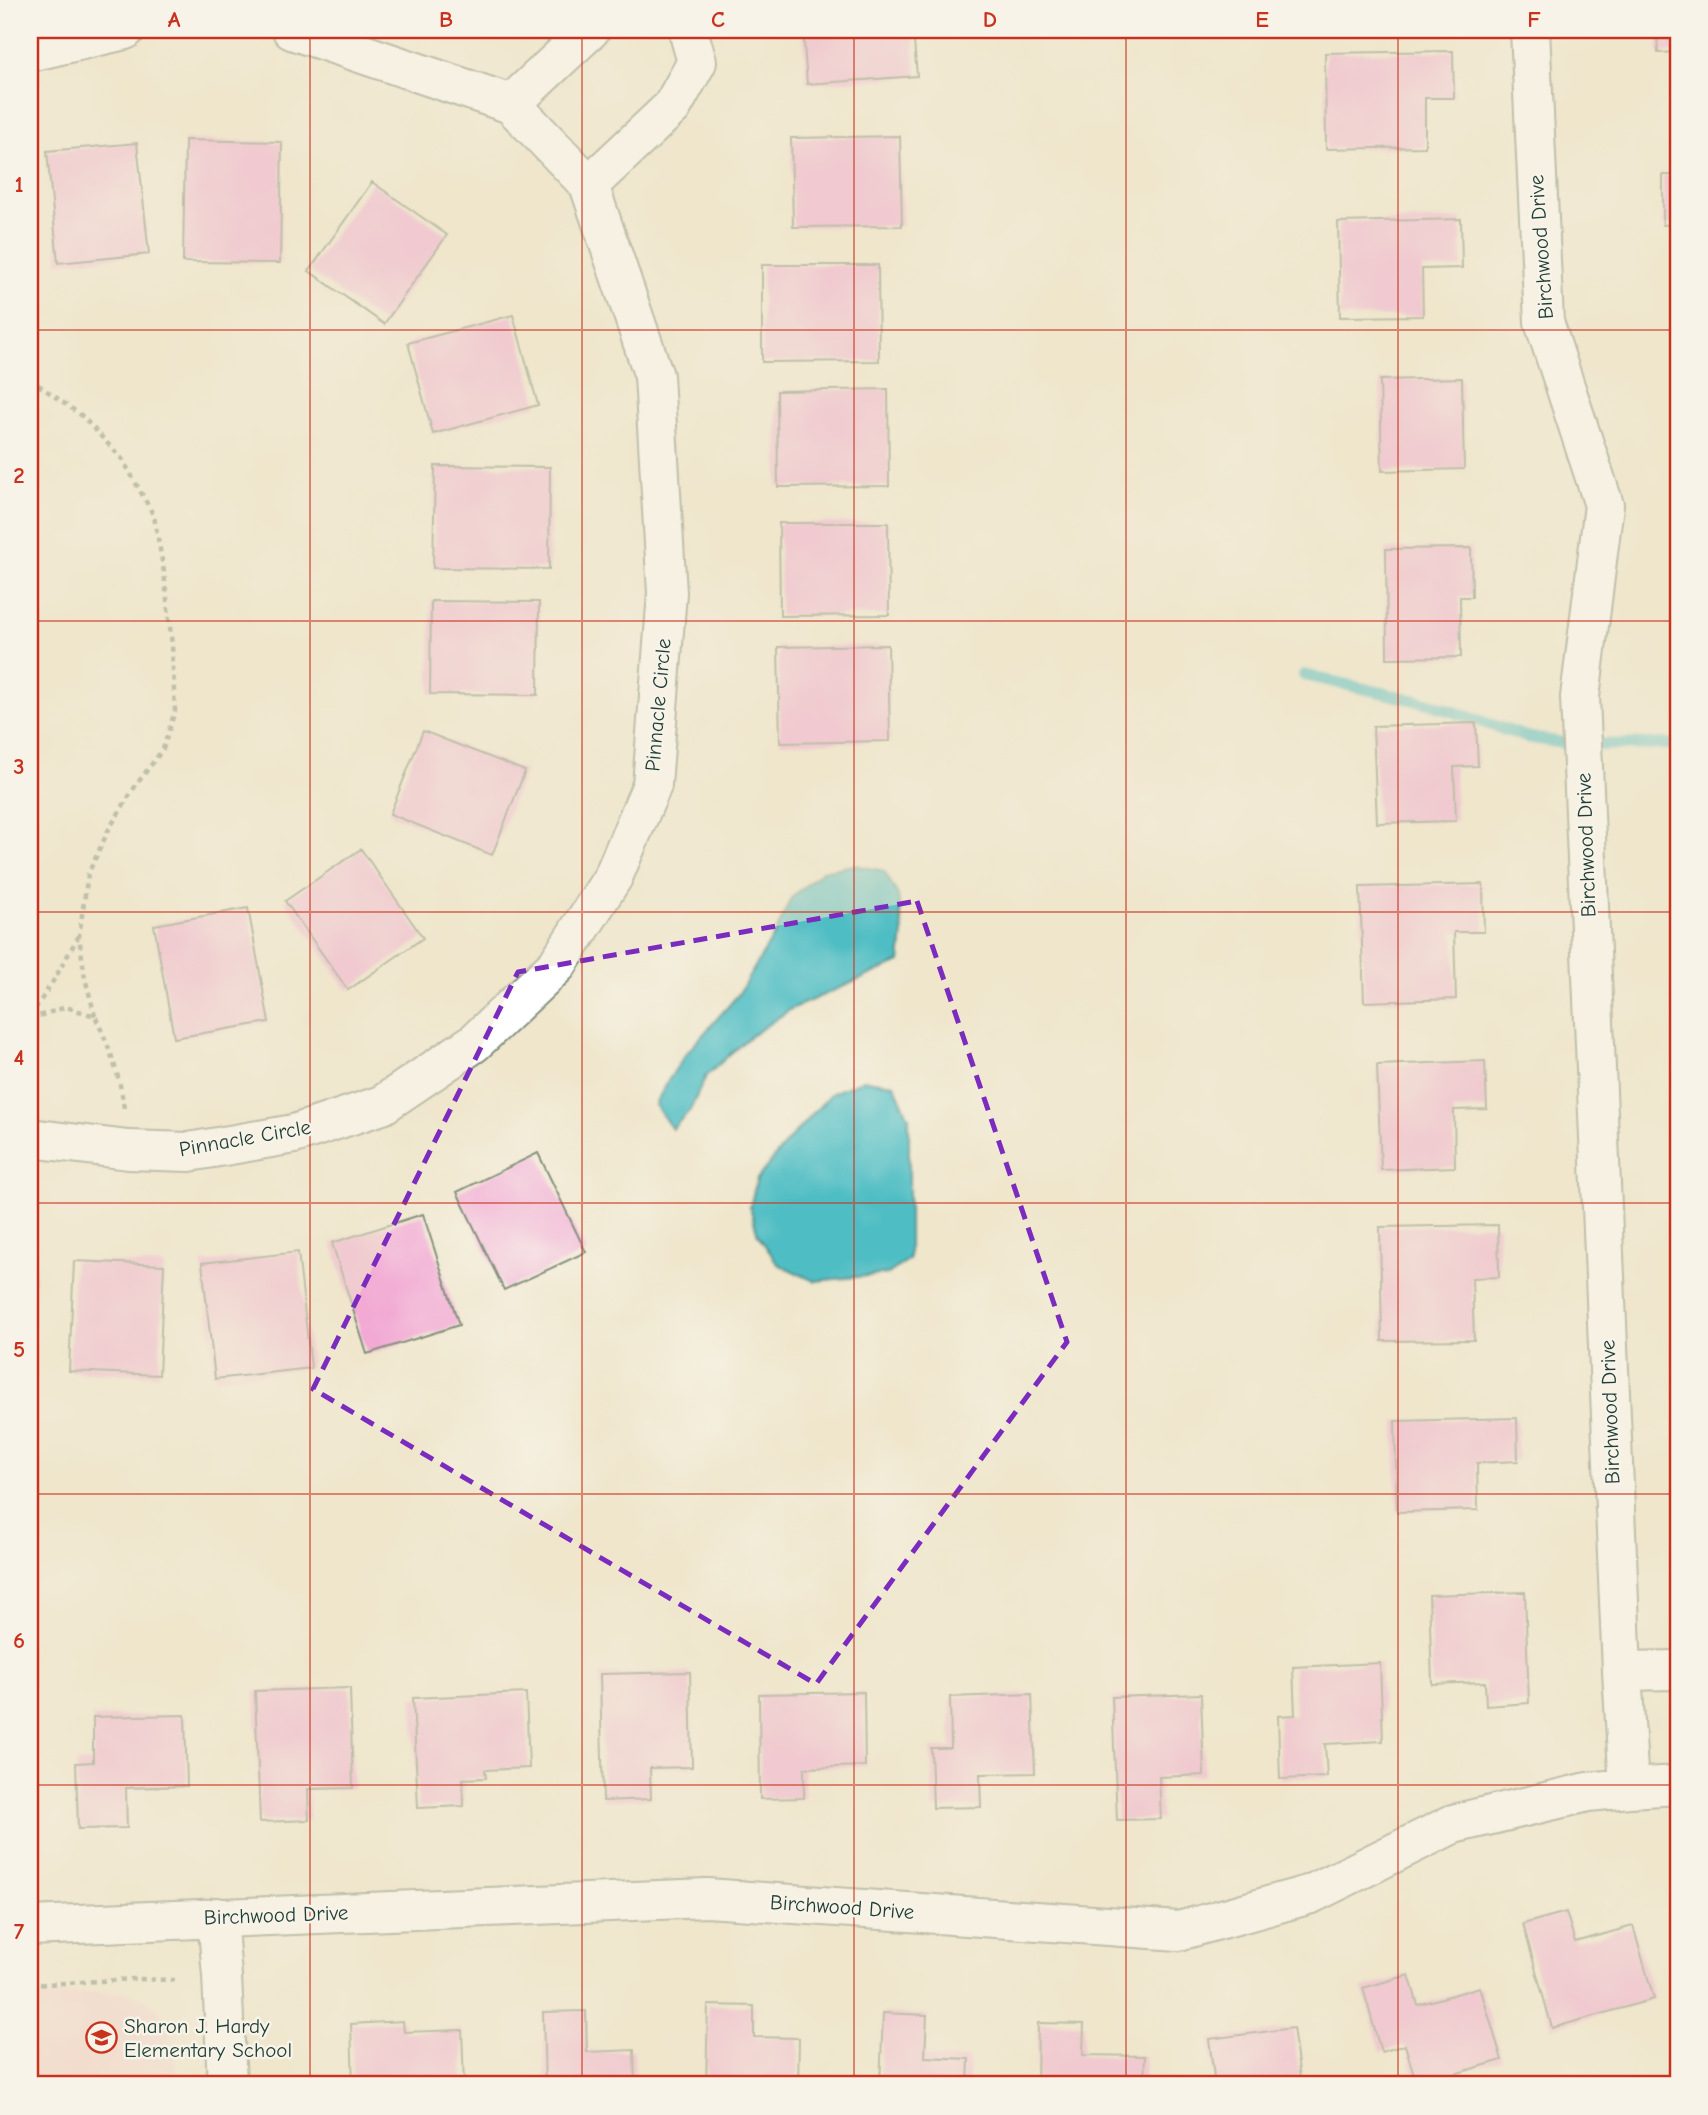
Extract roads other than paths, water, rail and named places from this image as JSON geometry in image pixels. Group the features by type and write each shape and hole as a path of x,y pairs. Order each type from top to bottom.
{"street":[{"path":"30,52 125,30"},
{"name":"Pinnacle Circle","path":"30,1139 128,1150 188,1152 294,1134 382,1105 474,1043 557,965 614,877 652,785 667,593 654,376 589,185 511,104 292,30"},
{"path":"511,104 590,30"},
{"path":"589,185 672,107 697,62 688,30"},
{"name":"Birchwood Drive","path":"1530,30 1544,322 1604,505 1580,697 1629,1788"},
{"path":"1622,1671 1678,1670"},
{"name":"Birchwood Drive","path":"30,1926 707,1898 1179,1931 1311,1894 1452,1824 1588,1792 1678,1786"},
{"path":"217,1917 227,2085"}],"water":[{"path":"854,865 884,871 898,895 903,932 900,962 791,1009 748,1038 706,1076 690,1110 672,1129 655,1105 685,1055 738,995 776,932 791,898 822,871"},
{"path":"864,1080 894,1084 909,1118 909,1259 888,1274 814,1281 778,1264 758,1235 750,1207 757,1179 792,1136 832,1093"}],"waterway":[{"path":"1304,675 1431,704 1526,737 1576,745 1678,744"}],"place":[{"name":"Sharon J. Hardy Elementary School","path":"101,2038"}]}
